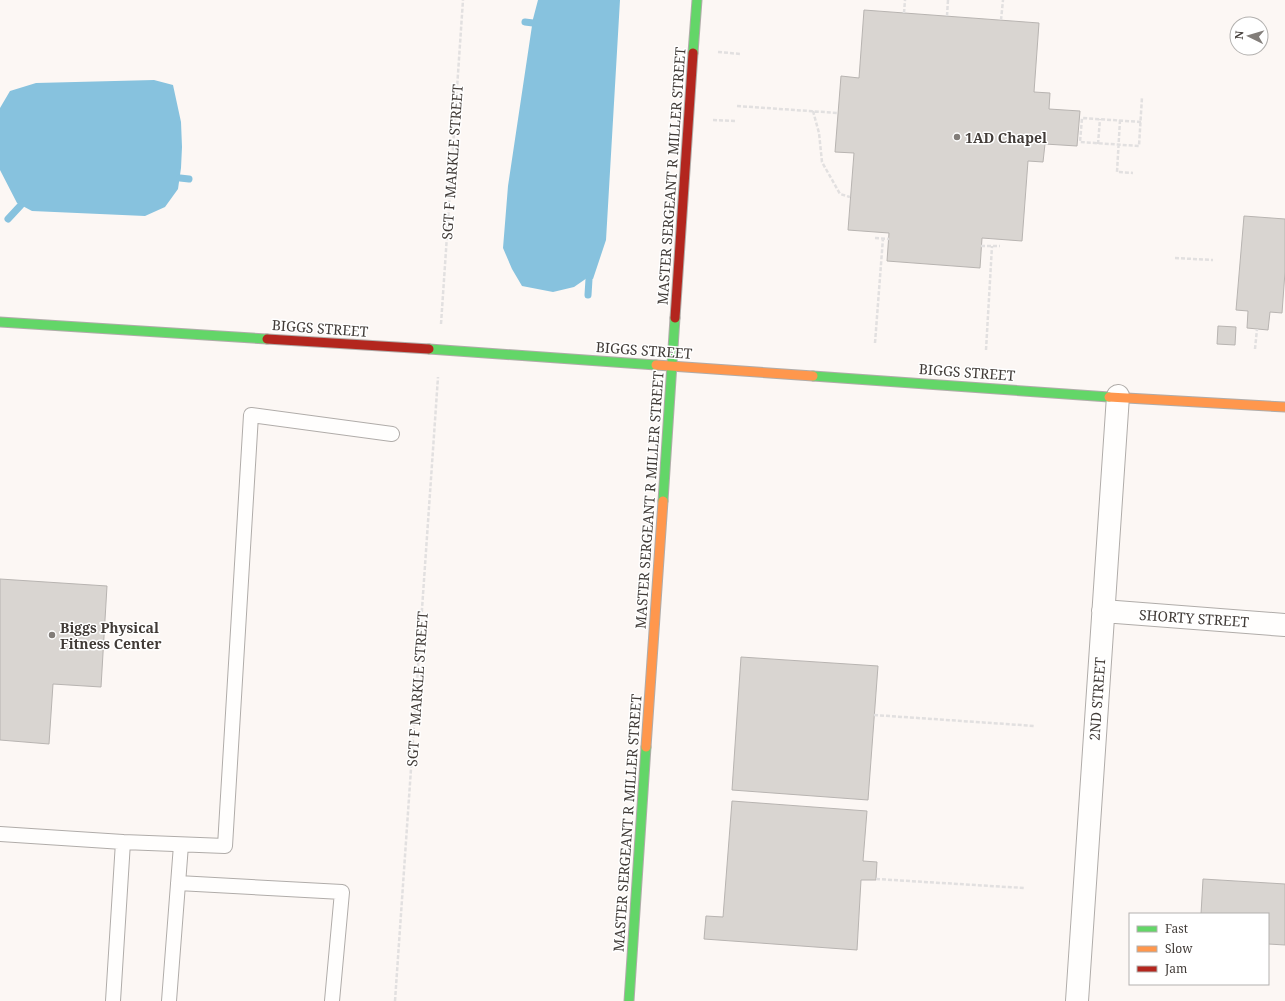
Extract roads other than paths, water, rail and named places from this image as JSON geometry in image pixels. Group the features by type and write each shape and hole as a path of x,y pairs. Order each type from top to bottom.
{"street":[{"name":"MASTER SERGEANT R MILLER STREET","path":"629,1001 697,0"},
{"name":"BIGGS STREET","path":"0,322 1285,407"},
{"name":"2ND STREET","path":"1077,1001 1118,396"},
{"name":"SHORTY STREET","path":"1103,610 1285,625"}],"lane":[{"path":"0,834 123,842 225,846 251,415 392,434"},
{"path":"113,1001 123,842"},
{"path":"168,1001 180,845"},
{"path":"178,883 342,892 332,1001"}],"water":[{"path":"538,0 620,0 606,240 593,279 587,278 574,287 553,292 522,286 512,269 503,248 508,186 533,19"},
{"path":"154,80 173,85 181,122 182,147 178,189 165,207 145,216 32,211 17,203 0,170 0,108 10,91 36,83"}],"waterway":[{"path":"525,22 533,23"},
{"path":"180,178 189,179"},
{"path":"8,219 21,205"},
{"path":"588,295 589,279"}],"place":[{"name":"1AD Chapel","path":"957,137"},
{"name":"Biggs Physical Fitness Center","path":"52,635"}]}
